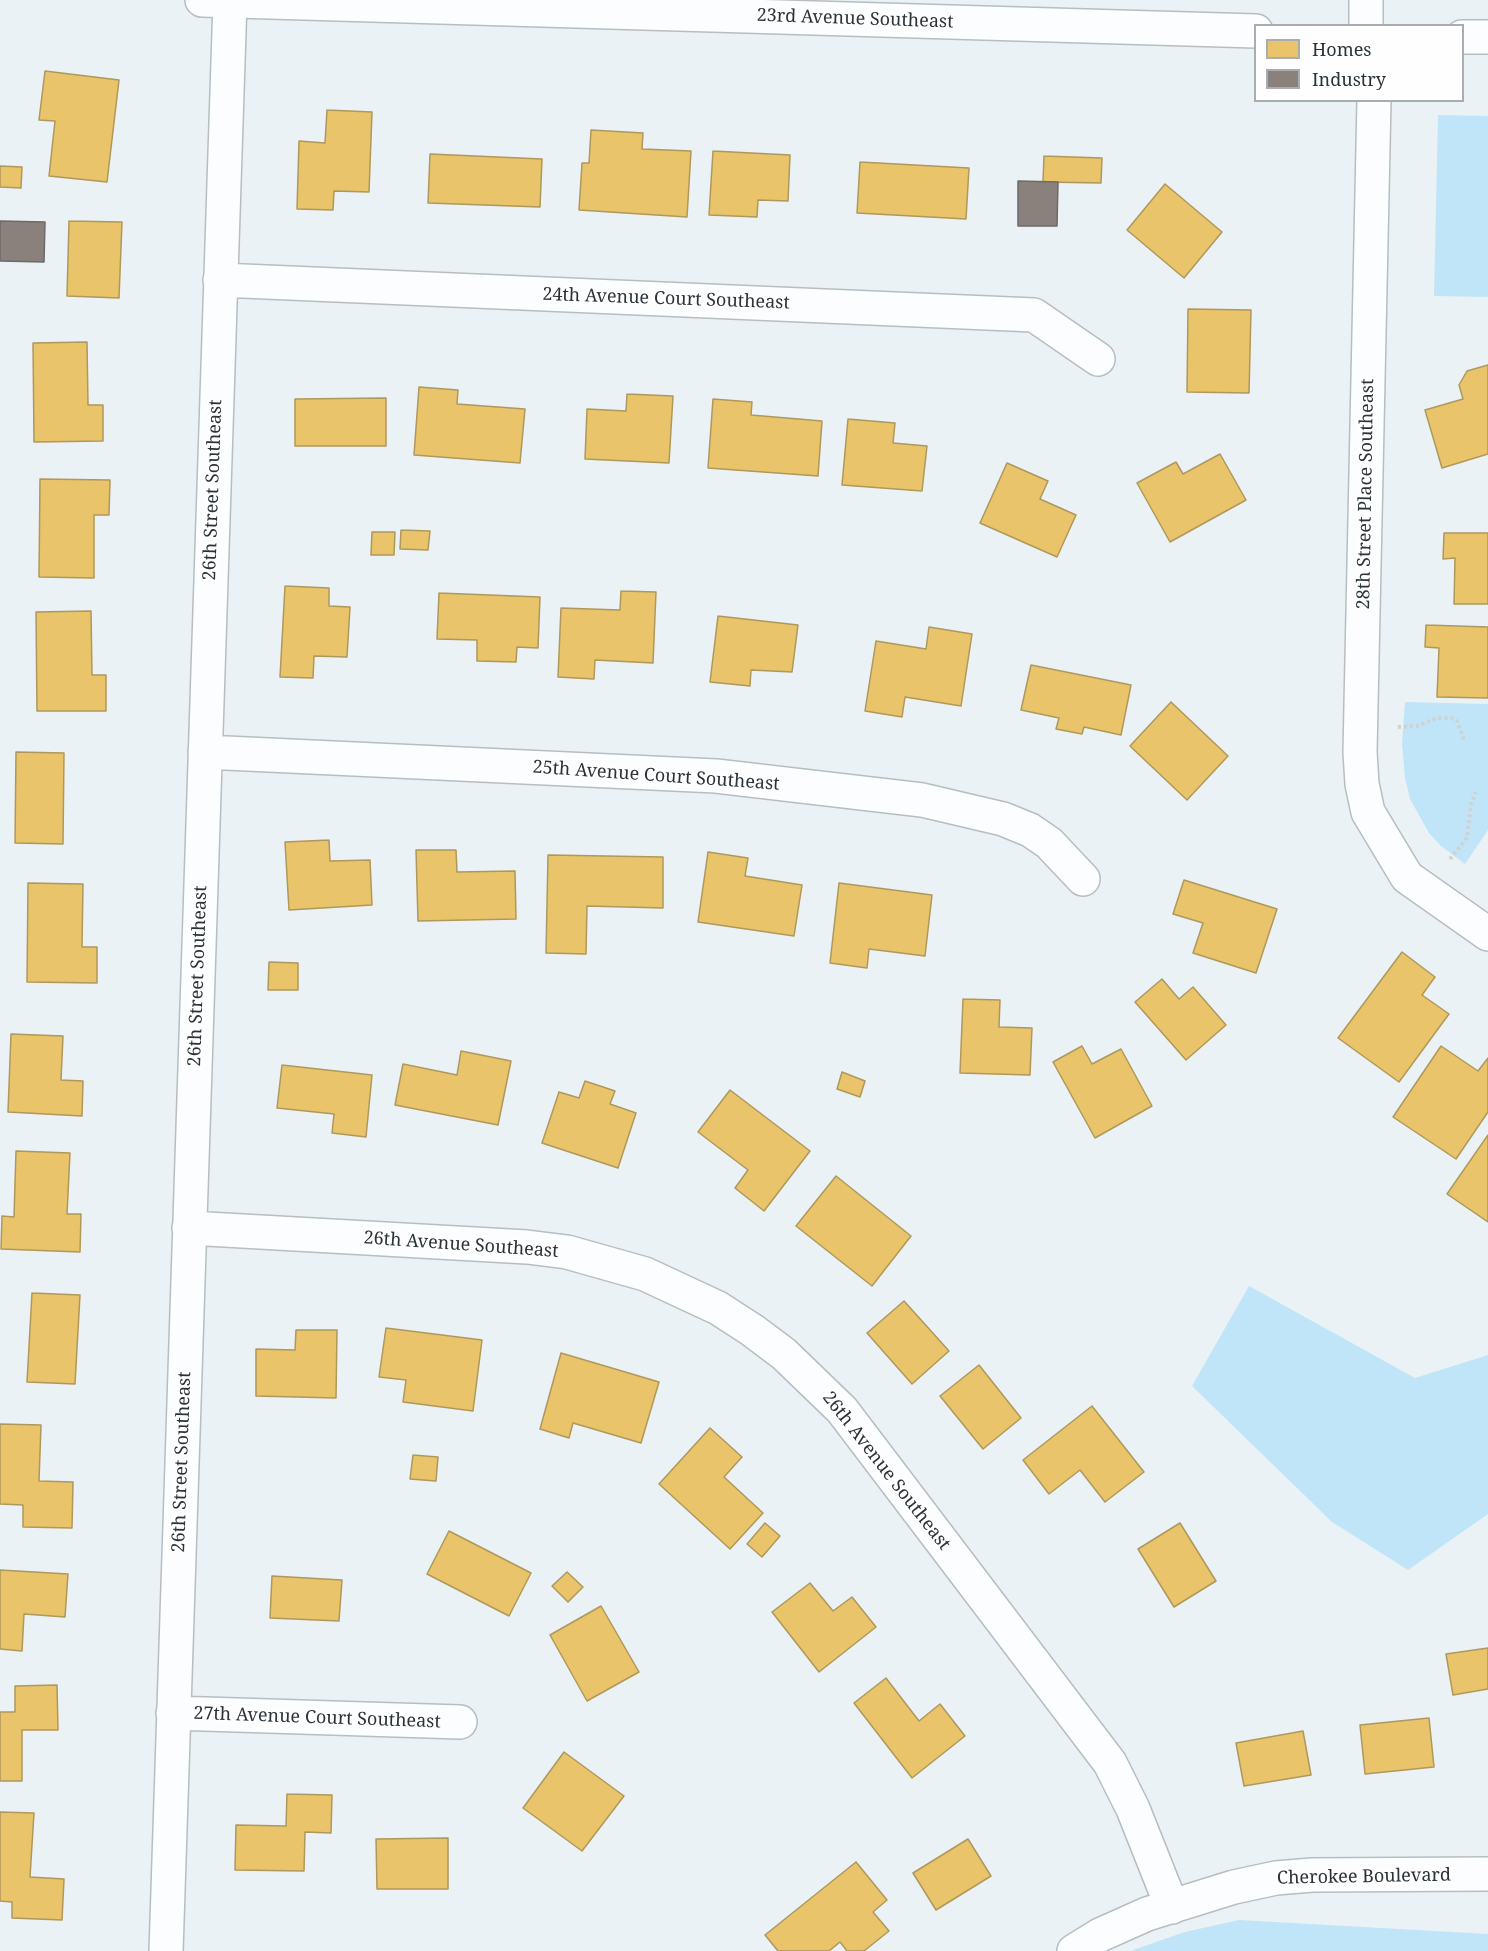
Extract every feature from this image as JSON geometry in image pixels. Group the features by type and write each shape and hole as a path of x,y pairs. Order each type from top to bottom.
{"street":[{"name":"23rd Avenue Southeast","path":"216,0 437,3 1254,31"},
{"name":"26th Street Southeast","path":"166,1951 220,280 216,0"},
{"path":"1366,0 1366,24"},
{"path":"1464,37 1488,37"},
{"name":"28th Street Place Southeast","path":"1374,102 1376,115 1360,752 1362,784 1368,812 1407,877 1488,934"},
{"name":"24th Avenue Court Southeast","path":"220,280 1034,315 1098,359"},
{"name":"25th Avenue Court Southeast","path":"205,752 716,776 922,800 1003,819 1030,830 1049,843 1083,879"},
{"name":"26th Avenue Southeast","path":"189,1228 527,1247 567,1252 645,1274 718,1308 752,1330 784,1354 842,1410 1110,1763 1133,1809 1172,1906"},
{"name":"27th Avenue Court Southeast","path":"173,1713 460,1722"},
{"name":"Cherokee Boulevard","path":"1074,1951 1100,1935 1172,1906 1275,1878 1312,1875 1488,1874"}],"path":[{"path":"1398,727 1417,726 1437,718 1451,718 1457,721 1464,741"},
{"path":"1450,859 1467,838 1471,804 1476,792"}],"shaded area":[{"path":"1438,115 1488,116 1488,297 1434,296"},
{"path":"1405,702 1488,704 1488,830 1465,864 1441,846 1429,833 1410,799 1405,778 1402,744"},
{"path":"1249,1286 1415,1378 1488,1355 1488,1514 1408,1570 1332,1522 1192,1386"},
{"path":"1239,1920 1488,1934 1488,1951 1130,1951 1185,1932"}],"building: Homes":[{"path":"45,71 119,80 107,182 49,176 55,121 39,120"},
{"path":"327,110 372,112 369,192 334,191 333,210 297,209 299,141 325,143"},
{"path":"591,130 643,133 642,149 691,151 687,217 579,210 582,163 589,163"},
{"path":"713,151 790,155 788,201 758,200 757,217 709,215"},
{"path":"430,154 542,159 540,207 428,203"},
{"path":"1044,156 1102,158 1101,183 1043,182"},
{"path":"860,162 969,168 966,219 857,213"},
{"path":"0,166 22,167 21,188 0,187"},
{"path":"1165,184 1222,232 1184,278 1127,230"},
{"path":"69,221 122,222 119,298 67,296"},
{"path":"1188,309 1251,310 1249,393 1187,392"},
{"path":"87,342 88,405 103,405 103,441 34,442 33,343"},
{"path":"1488,365 1488,454 1442,468 1425,410 1463,399 1459,385 1467,371"},
{"path":"419,387 458,390 457,404 525,409 520,463 414,455"},
{"path":"627,394 673,396 669,463 585,459 587,409 626,411"},
{"path":"386,398 386,446 295,446 295,399"},
{"path":"713,399 752,402 751,415 822,421 818,476 708,468"},
{"path":"848,419 895,423 893,443 927,446 922,491 842,485"},
{"path":"1220,454 1246,500 1170,542 1137,483 1176,462 1183,474"},
{"path":"1007,463 1048,481 1040,499 1076,515 1057,557 980,523"},
{"path":"40,479 110,480 109,515 94,515 94,578 39,577"},
{"path":"401,530 430,531 428,550 400,549"},
{"path":"372,532 395,532 394,555 371,555"},
{"path":"1444,533 1488,533 1488,604 1454,604 1455,558 1443,559"},
{"path":"285,586 329,588 329,606 350,607 347,657 314,656 313,678 280,677"},
{"path":"621,591 656,592 653,663 595,660 594,679 558,677 561,608 620,610"},
{"path":"439,593 540,597 538,648 517,647 516,662 477,661 477,640 437,639"},
{"path":"91,611 92,675 106,675 106,711 37,711 36,612"},
{"path":"718,616 798,625 792,672 751,670 750,686 710,682"},
{"path":"1426,625 1488,627 1488,698 1437,697 1439,648 1425,647"},
{"path":"929,627 972,634 961,706 905,697 902,717 865,711 876,641 926,649"},
{"path":"1031,665 1131,685 1121,735 1084,727 1082,734 1056,729 1059,718 1021,710"},
{"path":"1171,702 1228,756 1187,800 1130,746"},
{"path":"16,752 64,753 63,844 15,843"},
{"path":"329,840 330,861 370,860 372,905 289,910 285,842"},
{"path":"416,850 456,850 457,872 515,871 516,919 418,921"},
{"path":"708,852 748,858 745,876 802,885 794,936 698,922"},
{"path":"548,855 663,857 663,908 587,906 586,954 546,953"},
{"path":"1184,880 1277,909 1256,973 1193,953 1203,923 1173,914"},
{"path":"28,883 83,884 82,947 97,947 97,983 27,982"},
{"path":"839,883 932,895 925,956 869,949 867,968 830,963"},
{"path":"1402,952 1435,977 1422,995 1449,1014 1399,1082 1338,1038"},
{"path":"269,962 298,963 298,990 268,990"},
{"path":"1162,979 1179,999 1193,987 1226,1025 1186,1060 1135,1002"},
{"path":"963,999 1000,1000 999,1027 1032,1028 1030,1075 960,1073"},
{"path":"11,1034 63,1036 61,1080 83,1081 82,1116 8,1112"},
{"path":"1082,1046 1092,1064 1121,1049 1152,1106 1095,1138 1053,1062"},
{"path":"1441,1046 1478,1071 1488,1058 1488,1112 1456,1159 1393,1117"},
{"path":"461,1051 511,1061 498,1125 395,1105 403,1064 457,1075"},
{"path":"282,1065 372,1075 366,1137 332,1133 334,1114 277,1108"},
{"path":"842,1072 865,1081 860,1097 837,1089"},
{"path":"585,1081 615,1091 610,1104 636,1113 618,1168 542,1143 559,1092 579,1098"},
{"path":"730,1090 810,1151 764,1211 735,1188 748,1170 698,1132"},
{"path":"1488,1135 1488,1222 1447,1194"},
{"path":"16,1151 70,1153 67,1214 81,1214 80,1252 1,1249 2,1216 14,1217"},
{"path":"836,1176 911,1236 872,1286 796,1226"},
{"path":"32,1293 80,1295 75,1384 27,1382"},
{"path":"904,1301 949,1351 912,1384 867,1333"},
{"path":"386,1328 482,1340 473,1411 403,1402 406,1380 379,1377"},
{"path":"296,1330 337,1330 336,1398 256,1396 256,1349 295,1350"},
{"path":"561,1353 659,1382 641,1443 573,1423 569,1438 540,1429"},
{"path":"979,1365 1021,1418 983,1449 940,1396"},
{"path":"1092,1406 1144,1472 1105,1502 1080,1470 1049,1494 1023,1460"},
{"path":"0,1424 41,1425 39,1481 73,1482 72,1528 23,1527 23,1505 0,1504"},
{"path":"710,1428 742,1457 724,1477 763,1513 730,1549 659,1484"},
{"path":"413,1455 438,1457 436,1481 410,1479"},
{"path":"765,1523 780,1536 762,1557 747,1544"},
{"path":"1180,1523 1216,1581 1174,1607 1138,1549"},
{"path":"449,1531 531,1573 509,1616 427,1574"},
{"path":"0,1570 68,1574 65,1617 24,1614 22,1651 0,1649"},
{"path":"567,1572 583,1587 568,1602 552,1586"},
{"path":"272,1576 342,1580 339,1621 270,1618"},
{"path":"810,1583 833,1611 852,1597 876,1627 819,1672 772,1612"},
{"path":"601,1606 639,1672 587,1701 550,1635"},
{"path":"1488,1648 1488,1689 1453,1695 1446,1654"},
{"path":"886,1678 919,1721 940,1704 965,1736 912,1778 854,1703"},
{"path":"57,1685 58,1730 22,1730 22,1781 0,1781 0,1712 15,1712 15,1686"},
{"path":"1429,1718 1434,1767 1365,1774 1360,1725"},
{"path":"1303,1731 1311,1775 1244,1786 1236,1743"},
{"path":"564,1752 624,1796 582,1851 523,1808"},
{"path":"287,1794 332,1795 331,1833 305,1832 304,1871 235,1870 236,1825 286,1826"},
{"path":"0,1812 34,1813 30,1877 64,1879 62,1920 12,1918 12,1902 0,1901"},
{"path":"448,1838 448,1889 377,1889 376,1839"},
{"path":"968,1839 991,1876 936,1910 913,1873"},
{"path":"856,1862 887,1900 873,1912 889,1931 864,1951 847,1951 840,1942 829,1951 778,1951 765,1935"}],"building: Industry":[{"path":"1018,181 1058,182 1057,226 1018,226"},
{"path":"0,221 45,222 44,262 0,261"}]}
